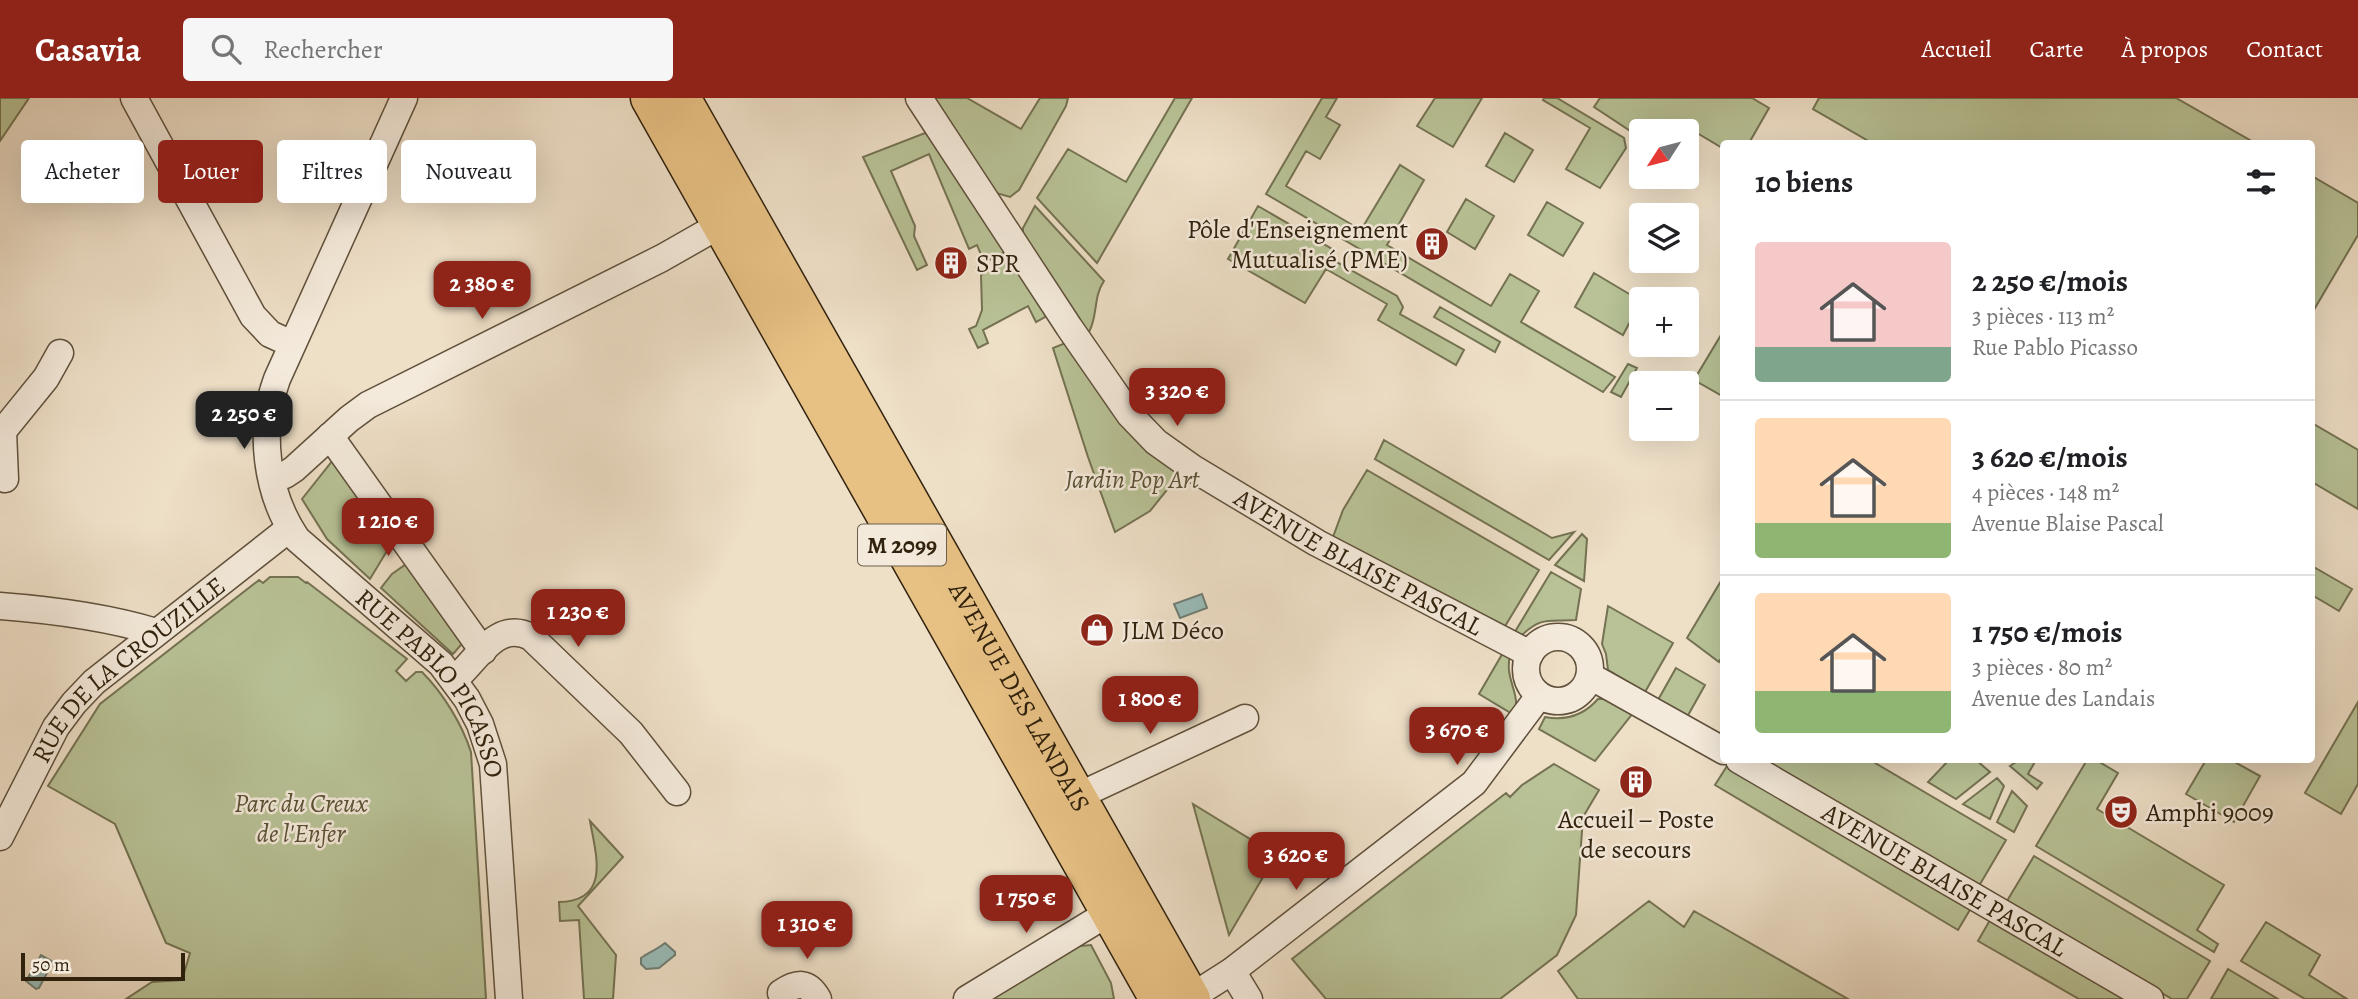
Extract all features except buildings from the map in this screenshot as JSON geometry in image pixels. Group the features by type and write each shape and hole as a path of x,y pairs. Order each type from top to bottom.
{"main road":[{"name":"M 2099","path":"650,98 733,218"},
{"name":"M 2099","path":"681,98 733,218"},
{"name":"AVENUE DES LANDAIS","path":"733,218 1076,797 1182,999"},
{"name":"AVENUE DES LANDAIS","path":"733,218 1110,912 1182,999"}],"street":[{"path":"134,98 253,316 270,334 292,344"},
{"name":"RUE PABLO PICASSO","path":"404,98 273,390 268,410 267,442 272,478 290,528 305,548 430,653 454,680 481,724 493,764 509,999"},
{"name":"AVENUE BLAISE PASCAL","path":"919,98 1069,327 1130,415 1156,442 1195,469 1317,543 1530,654"},
{"path":"272,478 289,473 359,412 379,399 662,258 733,218"},
{"path":"5,479 1,430 46,378 60,353"},
{"path":"330,436 482,651"},
{"name":"RUE DE LA CROUZILLE","path":"0,837 56,727 74,703 94,682 290,528"},
{"path":"0,606 29,608 133,625 156,632"},
{"path":"454,680 496,637 514,631 531,636 631,733 677,792"},
{"path":"1552,638 1573,640 1581,647 1587,656 1590,676 1580,693 1572,699 1553,701 1539,696 1526,676 1530,654 1542,641 1552,638"},
{"path":"1590,676 1720,749"},
{"path":"1182,999 1232,971 1474,783 1539,696"},
{"path":"1076,797 1245,718"},
{"name":"AVENUE BLAISE PASCAL","path":"1744,763 2150,999"},
{"path":"967,999 1110,912"},
{"path":"1232,971 1249,999"},
{"path":"781,993 797,984 806,985 818,999"}],"green space":[{"path":"0,98 29,98 0,141"},
{"path":"933,98 967,98 1021,129 1040,98 1068,98 1019,190 1010,197 996,193"},
{"path":"1175,98 1192,98 1097,263 1037,198 1068,149 1126,182"},
{"path":"1322,98 1337,98 1326,117 1340,125 1320,159 1306,151 1286,186 1361,230 1400,165 1424,180 1387,245 1491,306 1510,274 1539,291 1521,322 1615,377 1603,392 1266,194"},
{"path":"1435,98 1482,98 1453,147 1417,126"},
{"path":"1557,98 1624,138 1626,148 1600,188 1566,169 1590,128 1543,100"},
{"path":"1600,98 1752,98 1769,108 1751,140 1720,140 1720,147 1699,134 1699,119 1629,119 1629,130 1594,107"},
{"path":"1819,98 2176,98 2250,140 1867,140 1813,109"},
{"path":"925,133 932,134 1009,250 977,266 982,257 977,245 969,249 929,154 891,171 915,226 914,236 927,265 917,270 863,157"},
{"path":"1505,133 1533,150 1514,182 1486,166"},
{"path":"2315,178 2358,203 2358,235 2315,308"},
{"path":"1466,199 1494,216 1475,249 1447,232"},
{"path":"1547,202 1583,223 1563,256 1528,235"},
{"path":"1035,206 1104,281 1098,293 1094,320 1089,332 1023,234 1023,228"},
{"path":"1258,206 1332,249 1328,257 1397,296 1403,307 1400,314 1464,350 1456,365 1378,320 1387,304 1326,269 1305,303 1228,259"},
{"path":"1011,259 1048,311 1045,317 1036,322 1028,306 983,330 988,343 978,348 969,329 976,326 982,310 981,275"},
{"path":"1594,273 1629,294 1629,324 1623,335 1575,307"},
{"path":"1440,307 1500,342 1495,352 1434,317"},
{"path":"1720,337 1720,395 1699,383 1699,372"},
{"name":"Jardin Pop Art","path":"1068,342 1134,435 1179,475 1150,511 1115,532 1053,348"},
{"path":"1628,364 1637,368 1635,371 1629,371 1629,382 1621,397 1611,392"},
{"path":"2315,425 2358,450 2358,509 2315,484"},
{"path":"1384,440 1552,538 1574,532 1549,560 1375,459"},
{"path":"337,455 396,536 370,579 327,539 302,499"},
{"path":"1367,470 1539,570 1504,628 1333,537 1343,510"},
{"path":"1582,534 1587,539 1584,581 1555,565"},
{"path":"412,560 467,638 453,654 381,588 392,574"},
{"path":"2315,568 2352,589 2339,611 2315,597"},
{"path":"1551,572 1581,589 1576,620 1541,622 1520,637 1513,635"},
{"name":"Parc du Creux de l'Enfer","path":"270,577 298,577 307,582 407,659 396,671 406,681 416,672 422,672 437,689 457,720 471,752 486,999 126,999 152,982 182,980 190,953 166,943 115,824 48,786 100,704 259,580 263,583"},
{"path":"1720,583 1719,662 1687,638"},
{"path":"1608,606 1673,643 1645,692 1608,670 1602,644"},
{"path":"1504,651 1510,655 1509,672 1516,700 1514,715 1479,694"},
{"path":"1676,668 1705,685 1687,717 1658,700"},
{"path":"1598,699 1608,699 1633,713 1595,761 1539,729 1545,717 1574,716"},
{"path":"2358,702 2358,784 2341,814 2305,793"},
{"path":"1770,763 1875,763 2006,840 1979,886"},
{"path":"1946,763 1980,763 1990,772 1956,799 1928,782"},
{"path":"2014,763 2034,763 2028,774 2042,783 2037,789 2010,766"},
{"path":"2085,763 2101,763 2118,773 2097,809 2224,885 2197,930 2218,944 2214,952 2036,846"},
{"path":"2204,763 2236,763 2260,776 2234,822 2186,794"},
{"path":"1554,764 1599,790 1583,817 1576,915 1557,955 1500,999 1326,999 1292,959 1506,793 1510,797 1522,785"},
{"path":"1727,766 1971,908 1958,930 1715,785"},
{"path":"1997,778 2004,786 1990,819 1963,804"},
{"path":"2012,791 2027,806 2014,832 1997,822"},
{"path":"1193,804 1276,855 1229,935"},
{"path":"590,821 623,857 578,906 616,955 613,999 584,999 579,920 560,921 559,902 576,900 587,894 593,885 597,861"},
{"path":"2034,856 2210,961 2187,999 2172,999 2007,901"},
{"path":"1649,901 1684,927 1694,911 1848,999 1578,999 1558,971"},
{"path":"1990,920 2127,999 2079,999 1978,941"},
{"path":"2266,922 2320,955 2309,975 2347,999 2305,999 2241,961"},
{"path":"1091,945 1111,983 1114,999 984,999 1070,947"},
{"path":"2228,969 2278,999 2211,999"}],"water":[{"path":"1202,594 1207,608 1180,618 1174,604"},
{"path":"665,943 675,955 659,968 646,969 641,964 641,958"},
{"path":"41,955 53,962 36,989 26,981"}],"place":[{"name":"Pôle d'Enseignement Mutualisé (PME)","path":"1432,244"},
{"name":"SPR","path":"951,263"},
{"name":"JLM Déco","path":"1097,630"},
{"name":"Accueil − Poste de secours","path":"1636,782"},
{"name":"Amphi 9009","path":"2121,812"}]}
